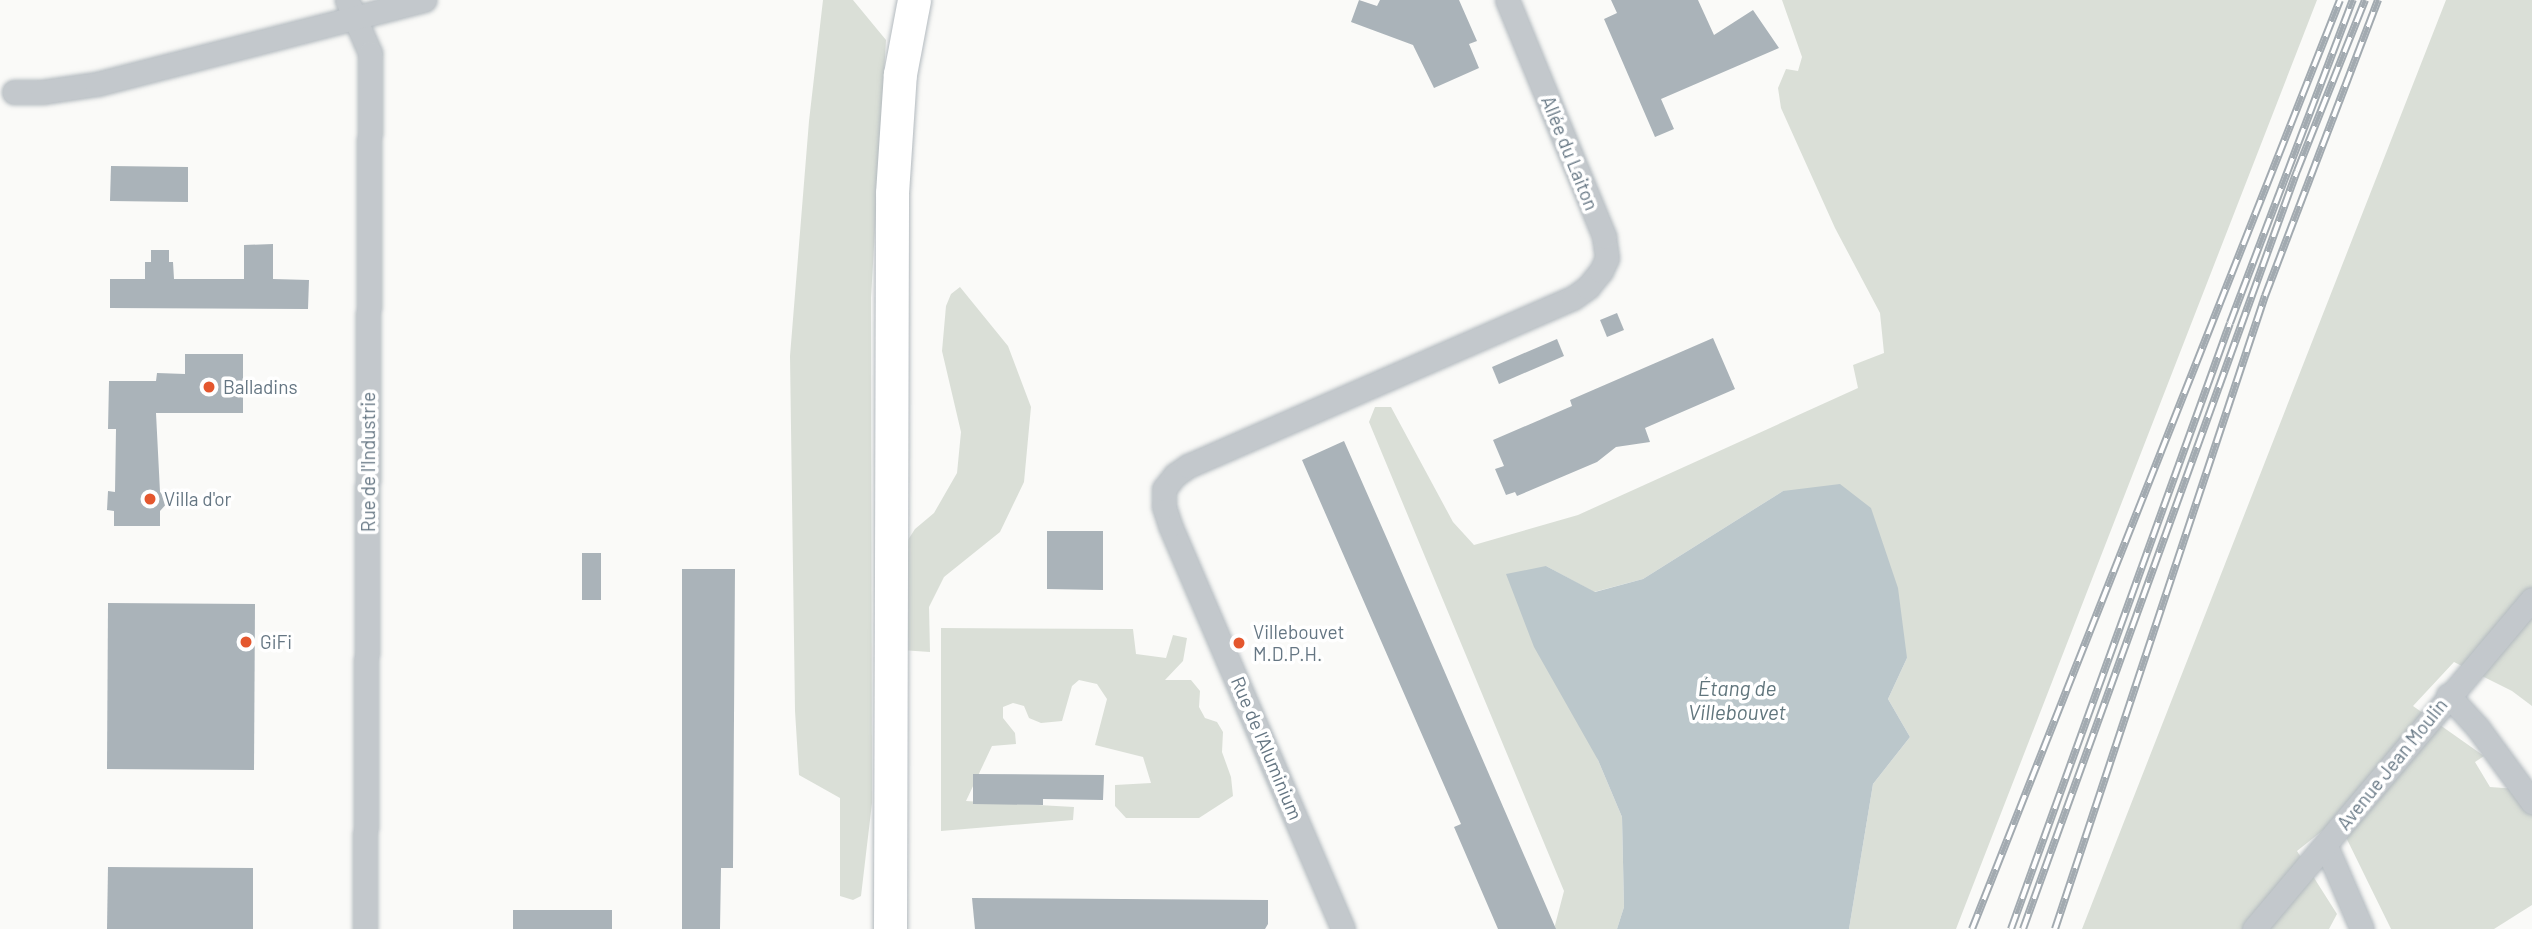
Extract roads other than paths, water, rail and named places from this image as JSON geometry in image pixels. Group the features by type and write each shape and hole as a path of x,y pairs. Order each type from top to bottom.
{"street":[{"path":"5,93 42,92 97,85 351,9 424,0"},
{"path":"890,929 892,193 900,74 914,0"},
{"name":"Allée du Laiton","path":"1164,489 1175,475 1188,466 1573,298 1588,288 1601,271 1607,258 1604,236 1507,0"},
{"name":"Rue de l'Industrie","path":"351,9 370,53 365,929"},
{"name":"Rue de l'Aluminium","path":"1164,489 1164,506 1170,525 1343,929"},
{"name":"Avenue Jean Moulin","path":"2254,929 2326,846 2448,695 2532,599"},
{"path":"2448,695 2478,728 2532,802"},
{"path":"2326,846 2362,929"}],"water":[{"name":"Étang de Villebouvet","path":"1840,484 1871,508 1898,588 1907,658 1888,699 1910,737 1873,784 1849,929 1617,929 1624,907 1622,817 1598,760 1534,647 1506,574 1546,566 1595,592 1643,579 1783,491"}],"railway":[{"path":"1972,929 2340,0"},
{"path":"2011,929 2230,323 2353,0"},
{"path":"2023,929 2297,171 2365,0"},
{"path":"2055,929 2265,296 2378,0"}],"place":[{"name":"Balladins","path":"209,387"},
{"name":"Villa d'or","path":"150,499"},
{"name":"GiFi","path":"246,642"},
{"name":"Villebouvet M.D.P.H.","path":"1239,643"}]}
